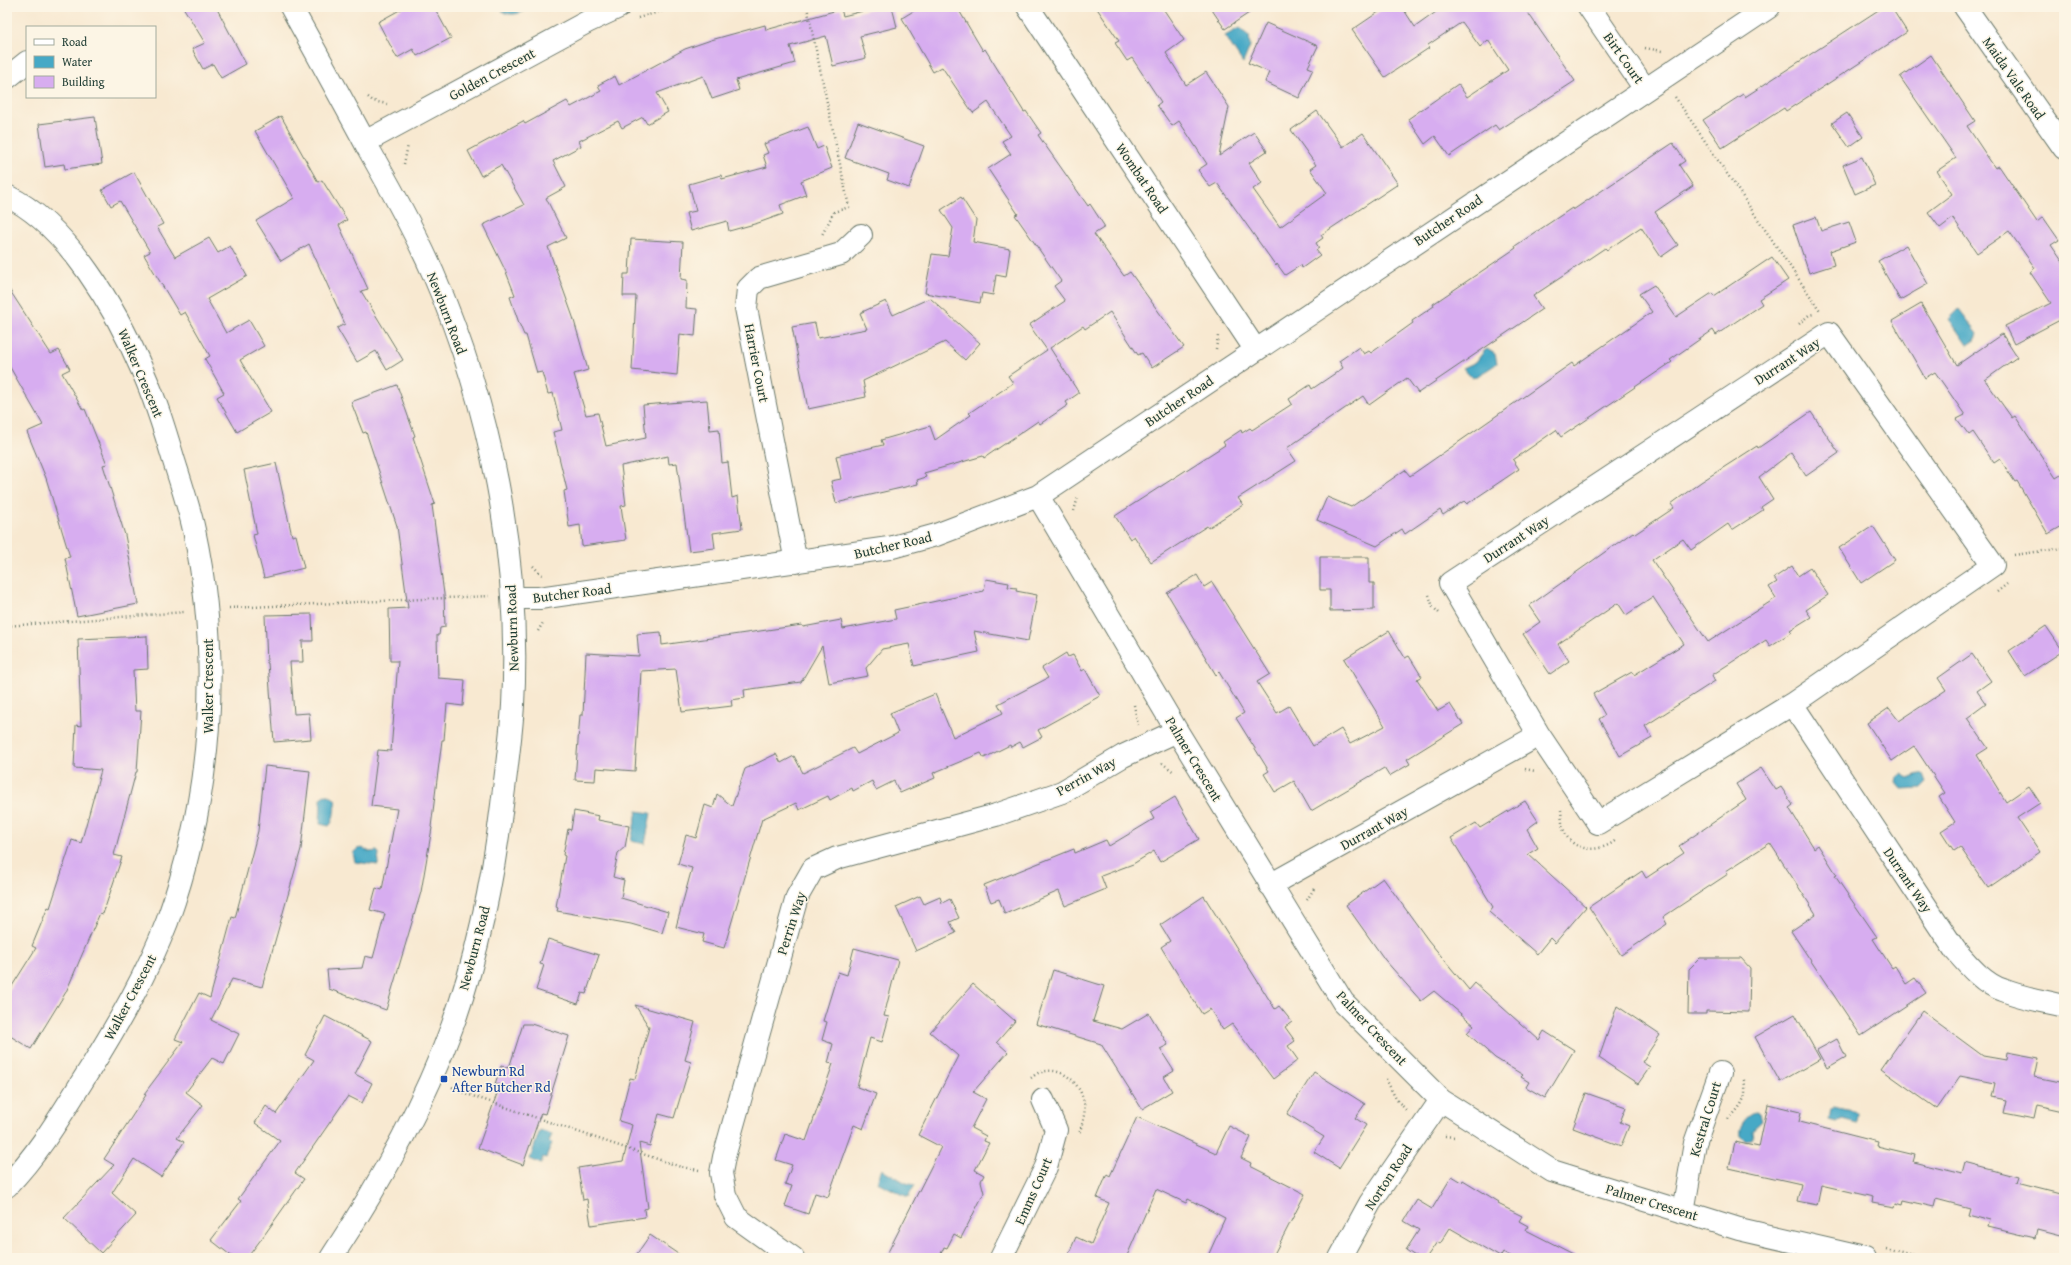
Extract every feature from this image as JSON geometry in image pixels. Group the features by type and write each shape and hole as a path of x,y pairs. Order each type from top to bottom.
{"street":[{"name":"Newburn Road","path":"291,7 398,201 433,274 454,327 474,389 492,456 509,559 503,597 514,637 513,705 494,867 481,931 452,1027 421,1101 385,1171 331,1258"},
{"name":"Wombat Road","path":"1028,7 1255,349"},
{"name":"Birt Court","path":"1589,7 1654,83"},
{"name":"Butcher Road","path":"503,597 539,598 889,548 936,536 1038,496 1255,349 1769,7"},
{"name":"Maida Vale Road","path":"1965,7 2064,148"},
{"name":"Golden Crescent","path":"365,142 587,22 626,14"},
{"path":"7,78 26,63"},
{"name":"Walker Crescent","path":"7,196 19,201 52,229 80,260 104,295 129,340 150,387 194,529 206,609 211,691 208,743 200,795 176,892 166,924 135,993 116,1026 33,1158 7,1186"},
{"name":"Harrier Court","path":"796,562 746,308 748,289 759,278 841,254 861,235"},
{"name":"Durrant Way","path":"1828,323 1993,564 1792,704 1598,823 1540,735 1450,583 1828,323"},
{"name":"Palmer Crescent","path":"1038,496 1270,886 1343,1002 1441,1100 1552,1171 1739,1229 1873,1252"},
{"name":"Durrant Way","path":"1792,704 1951,944 1966,963 1990,984 2002,990 2064,1006"},
{"name":"Perrin Way","path":"793,1258 736,1217 725,1195 722,1173 724,1157 797,897 813,869 837,858 996,815 1062,792 1123,756 1177,731"},
{"name":"Durrant Way","path":"1270,886 1540,735"},
{"name":"Kestral Court","path":"1683,1212 1695,1143 1720,1073"},
{"name":"Emms Court","path":"1001,1258 1046,1167 1056,1130 1043,1100"},
{"name":"Norton Road","path":"1340,1258 1370,1203 1441,1100"}],"path":[{"path":"626,14 676,7"},
{"path":"1640,46 1651,51 1668,50"},
{"path":"1654,83 1828,323"},
{"path":"363,93 373,102 390,104"},
{"path":"407,171 403,165 405,151 410,140"},
{"path":"1821,312 1828,323"},
{"path":"1796,327 1809,315 1821,312"},
{"path":"1215,352 1218,334"},
{"path":"1073,517 1078,497 1081,492"},
{"path":"1993,564 2010,556 2064,548"},
{"path":"531,562 541,575"},
{"path":"1994,592 2005,587 2009,582"},
{"path":"1428,590 1434,607 1441,616"},
{"path":"221,608 503,597"},
{"path":"7,626 185,612"},
{"path":"537,634 541,622 548,618"},
{"path":"1133,701 1137,724 1133,730"},
{"path":"1522,768 1540,774"},
{"path":"1560,804 1562,824 1566,836 1574,842 1585,848 1596,850 1610,845 1620,837"},
{"path":"1306,903 1309,895 1320,881"},
{"path":"1727,1120 1742,1106 1745,1095 1745,1084 1742,1074"},
{"path":"446,1084 461,1092 681,1168 722,1173"},
{"path":"1873,1252 1926,1258"}],"water":[{"path":"501,7 529,7 520,13 513,14 503,12"},
{"path":"1239,28 1249,36 1250,46 1243,63 1225,36"},
{"path":"1959,309 1978,334 1976,339 1967,345 1949,319"},
{"path":"1487,349 1495,354 1497,363 1478,376 1472,378 1463,368 1476,362"},
{"path":"1902,774 1909,778 1919,774 1923,775 1926,783 1921,788 1901,789 1896,783 1897,778"},
{"path":"324,795 329,795 336,800 333,817 329,826 320,824 321,799"},
{"path":"637,811 651,813 645,844 631,841"},
{"path":"362,848 370,852 377,851 379,853 378,865 355,862 353,853 357,849"},
{"path":"1834,1107 1857,1112 1856,1123 1841,1119 1836,1122 1829,1120 1831,1109"},
{"path":"1755,1113 1760,1114 1762,1121 1752,1130 1753,1138 1746,1141 1740,1136 1741,1125 1746,1119"},
{"path":"540,1130 552,1134 549,1142 552,1143 546,1158 543,1157 541,1164 530,1159"},
{"path":"882,1169 906,1183 915,1185 908,1197 877,1182"}],"building":[{"path":"183,7 216,7 246,64 221,78 213,64 203,69 192,49 205,43"},
{"path":"405,7 434,7 451,38 417,56 413,49 397,58 378,22"},
{"path":"879,7 892,7 897,27 860,36 866,58 833,66 826,36 790,46 795,63 736,80 739,90 712,99 703,76 657,93 668,112 647,124 643,117 622,128 618,121 579,141 581,146 553,161 566,187 546,198 566,238 548,247 573,317 588,370 574,374 586,415 598,413 606,446 646,438 643,405 707,400 710,430 719,429 722,463 728,462 732,498 738,496 742,529 713,533 715,548 689,551 677,463 669,464 668,456 621,466 626,505 621,506 626,540 582,546 580,525 569,527 564,491 567,490 553,432 562,430 553,393 548,394 542,372 537,373 526,335 524,335 510,297 515,295 506,272 483,225 524,205 501,165 481,176 468,151 523,121 525,124 567,101 571,107 601,91 598,85 615,76 619,85 685,49 765,25 766,30 841,9 843,16"},
{"path":"920,7 957,7 983,51 985,49 1024,112 1026,111 1041,133 1038,135 1088,206 1090,204 1105,227 1094,234 1124,276 1130,272 1184,347 1152,368 1142,353 1138,355 1110,312 1085,329 1083,326 1050,348 1079,393 1066,402 1068,405 1040,424 1038,421 984,458 983,456 924,473 926,477 917,480 918,484 836,503 831,481 841,479 836,456 883,445 881,440 930,426 935,440 971,415 969,413 1013,383 1008,376 1047,350 1029,325 1065,301 1054,286 1061,281 1015,215 1018,214 988,169 1011,154 1002,141 1011,136 988,102 973,113 942,67 933,72 902,18"},
{"path":"1096,7 1162,7 1184,40 1166,53 1186,85 1206,72 1229,107 1219,156 1254,132 1267,151 1249,163 1262,183 1253,189 1280,227 1327,193 1310,169 1316,165 1291,130 1317,111 1343,147 1363,133 1398,184 1321,235 1323,238 1316,243 1319,248 1316,250 1320,255 1302,268 1301,265 1285,275 1277,264 1276,266 1217,183 1210,187 1198,170 1207,164 1179,121 1172,126 1157,105 1161,102 1132,58 1127,61 1115,43 1119,41"},
{"path":"1210,7 1258,7 1225,29"},
{"path":"1386,7 1402,7 1415,27 1443,7 1524,7 1575,81 1499,130 1495,125 1449,156 1435,136 1425,144 1408,119 1458,84 1467,97 1508,70 1488,40 1480,47 1462,22 1428,45 1429,48 1385,77 1352,30"},
{"path":"1883,7 1891,7 1907,32 1786,111 1784,108 1722,148 1703,120 1743,94 1745,97"},
{"path":"1266,23 1318,46 1308,67 1313,69 1299,98 1265,82 1269,72 1248,63"},
{"path":"1931,55 1975,121 1967,126 1995,168 1999,166 2037,222 2043,217 2059,240 2051,245 2064,264 2064,322 2062,319 2014,344 2005,326 2051,303 2030,272 2035,268 2009,231 1977,253 1953,218 1940,228 1928,212 1952,194 1937,171 1956,158 1900,77"},
{"path":"1847,113 1863,137 1849,147 1832,123"},
{"path":"281,116 318,182 322,180 347,220 339,225 368,289 361,291 403,360 387,370 376,351 357,362 337,328 345,324 309,244 281,261 256,221 294,198 255,131"},
{"path":"95,117 102,164 65,169 64,164 45,167 39,124"},
{"path":"858,122 924,146 909,188 887,180 889,174 845,158"},
{"path":"808,127 817,149 824,146 832,168 801,181 806,195 780,205 783,214 758,223 729,231 727,221 691,231 686,213 696,211 689,184 721,175 722,179 767,167 763,155 768,153 764,144"},
{"path":"1673,143 1685,161 1679,165 1693,186 1655,212 1678,245 1661,257 1641,227 1607,250 1605,248 1533,296 1542,309 1418,393 1407,378 1369,405 1363,396 1287,448 1296,461 1238,498 1243,505 1208,528 1207,526 1151,562 1134,536 1130,539 1115,516 1225,445 1223,442 1241,430 1242,433 1250,428 1252,430 1292,404 1289,399 1310,385 1312,389 1343,368 1339,361 1359,347 1364,354 1369,351 1371,353 1413,323 1412,321 1434,306 1433,304 1516,248 1515,246 1572,208 1573,210"},
{"path":"1862,157 1875,185 1855,194 1843,165"},
{"path":"134,172 163,224 157,227 175,257 209,238 218,253 230,246 247,276 207,299 226,333 249,320 264,346 240,360 271,412 237,432 217,397 224,393 205,359 210,356 185,312 180,315 144,255 150,252 120,201 111,206 102,190"},
{"path":"961,197 976,220 973,242 1010,249 1006,277 996,275 993,295 982,293 980,303 925,293 932,254 948,256 953,228 941,210"},
{"path":"1816,217 1821,231 1849,222 1856,242 1830,251 1834,265 1809,273 1793,225"},
{"path":"631,239 683,242 681,279 687,280 686,308 697,309 695,336 680,334 677,375 632,370 636,296 623,296 624,274 629,274"},
{"path":"1906,245 1928,284 1900,300 1878,261"},
{"path":"1772,257 1788,280 1759,299 1762,304 1716,335 1713,330 1670,360 1672,362 1561,437 1556,430 1513,460 1519,469 1467,504 1464,501 1443,515 1440,510 1405,534 1402,529 1377,546 1317,520 1327,497 1351,507 1405,470 1410,476 1572,363 1574,366 1652,312 1639,294 1654,285 1676,317 1712,293 1714,296"},
{"path":"7,286 51,354 59,350 70,369 62,373 83,410 85,409 107,464 103,465 125,535 138,604 77,616 65,558 70,557 46,478 27,432 43,425 7,362"},
{"path":"930,298 980,343 965,360 945,342 863,381 866,397 808,409 792,327 815,323 818,338 867,329 860,313 886,301 893,315"},
{"path":"1921,304 1957,365 2002,334 2017,357 1985,380 2012,418 2015,416 2056,478 2064,473 2064,525 2048,534 2017,481 2015,482 2000,459 1994,463 1973,432 1969,435 1957,419 1965,415 1935,372 1925,378 1892,321"},
{"path":"397,385 415,436 413,437 435,504 432,505 444,594 445,627 440,628 439,635 437,635 438,678 465,680 463,706 447,704 444,740 442,740 432,828 421,892 386,1010 329,989 327,970 362,968 365,956 373,958 385,914 370,910 376,888 382,890 397,809 371,806 378,750 391,751 398,661 390,661 389,609 408,608 397,526 366,432 363,433 351,402"},
{"path":"1811,412 1839,453 1806,476 1791,453 1759,477 1773,499 1761,507 1763,510 1732,530 1728,524 1691,550 1683,539 1652,560 1708,642 1776,598 1769,587 1777,582 1774,578 1792,566 1798,576 1810,568 1828,595 1806,610 1811,617 1790,630 1792,632 1770,646 1766,640 1712,675 1715,681 1645,726 1652,738 1620,756 1599,719 1605,715 1593,694 1632,672 1634,675 1684,644 1653,597 1626,615 1618,603 1558,644 1569,661 1550,674 1523,634 1540,622 1529,606 1633,532 1635,534 1674,508 1671,504 1701,482 1757,446 1758,448"},
{"path":"276,463 292,536 296,535 304,568 264,578 253,535 257,534 244,470"},
{"path":"1873,526 1895,560 1861,583 1839,548"},
{"path":"1320,557 1369,557 1369,583 1374,583 1374,610 1330,611 1330,590 1320,590"},
{"path":"1197,575 1204,587 1212,582 1270,674 1257,682 1277,713 1289,706 1313,746 1341,729 1350,744 1385,726 1344,659 1389,631 1405,658 1409,656 1422,677 1417,679 1438,711 1450,704 1463,724 1407,759 1410,764 1389,776 1384,768 1311,811 1294,781 1275,792 1264,774 1269,771 1236,718 1244,713 1219,672 1216,675 1167,593"},
{"path":"986,579 1009,583 1008,587 1017,588 1016,591 1037,595 1028,641 974,631 979,652 914,666 909,644 882,649 866,668 868,676 829,683 822,646 801,682 744,690 745,698 731,700 732,706 682,712 676,669 641,671 635,771 596,768 595,781 575,780 580,715 583,715 586,653 639,656 637,634 661,632 662,645 802,625 803,627 841,620 843,629 896,619 894,610 984,591"},
{"path":"312,614 313,641 302,641 303,662 290,662 294,714 309,713 311,739 274,742 267,663 265,615"},
{"path":"2046,626 2063,651 2025,676 2009,651"},
{"path":"147,636 148,669 133,670 135,711 141,711 137,772 114,855 122,857 103,914 100,913 66,992 31,1049 7,1034 7,994 36,948 32,946 48,907 50,908 72,840 81,843 101,770 74,768 76,725 81,726 78,639"},
{"path":"1066,653 1068,657 1073,655 1082,671 1085,669 1100,696 1038,730 1042,737 1023,747 1020,742 1011,747 1010,745 984,758 981,753 933,773 935,778 900,793 894,781 876,790 872,781 853,791 852,788 830,800 828,796 799,810 796,803 762,819 724,948 702,942 704,934 676,927 692,868 678,864 686,835 696,838 705,805 713,808 717,794 732,806 745,769 776,754 781,763 794,756 803,773 853,748 857,754 898,733 890,713 935,694 953,737 1003,713 998,704 1048,678 1042,668"},
{"path":"1972,654 1991,681 1977,691 1986,704 1967,718 1988,748 1977,755 2006,802 2029,786 2040,803 2017,818 2040,852 1988,888 1960,847 1954,851 1941,831 1955,822 1939,797 1945,793 1914,746 1892,761 1867,723 1889,708 1899,721 1946,690 1938,678"},
{"path":"265,766 310,771 301,849 262,987 232,979 211,1020 239,1034 224,1064 212,1058 186,1092 203,1105 177,1138 184,1142 161,1177 134,1159 112,1193 136,1215 101,1253 64,1218 114,1165 104,1159 146,1095 144,1094 183,1042 175,1039 199,993 210,998 232,917 235,918 258,831"},
{"path":"1761,768 1776,790 1781,787 1793,805 1789,808 1814,848 1818,845 1837,875 1835,876 1877,937 1873,939 1892,968 1895,966 1906,984 1915,978 1926,993 1861,1036 1791,931 1816,914 1770,843 1726,871 1728,874 1663,917 1667,924 1621,955 1589,907 1642,871 1646,878 1684,853 1679,846 1746,800 1736,784"},
{"path":"1175,797 1199,839 1160,862 1154,851 1133,864 1101,876 1106,889 1065,906 1059,891 1005,914 999,899 991,902 984,885 1074,849 1075,853 1106,840 1109,846 1154,819 1150,812"},
{"path":"1525,801 1538,821 1527,829 1538,848 1528,854 1586,907 1555,943 1550,938 1537,954 1489,912 1493,907 1451,838 1476,823 1480,828"},
{"path":"574,811 599,816 598,820 629,826 625,847 618,853 613,877 624,880 621,898 668,912 662,933 631,924 557,911 558,908 556,907 565,856 563,855 568,829 571,830"},
{"path":"1383,878 1428,940 1469,990 1475,983 1539,1040 1544,1031 1574,1050 1545,1098 1526,1087 1529,1082 1521,1077 1523,1075 1495,1058 1467,1033 1474,1025 1434,991 1421,1001 1385,960 1346,905"},
{"path":"920,896 924,904 940,897 942,903 950,899 959,918 950,922 956,933 916,951 896,907"},
{"path":"1204,896 1275,1009 1279,1006 1292,1022 1285,1027 1295,1041 1288,1046 1298,1060 1273,1079 1232,1024 1223,1030 1210,1009 1202,1014 1161,947 1170,941 1160,925"},
{"path":"548,939 599,955 586,994 582,993 578,1004 536,990 544,965 540,964"},
{"path":"854,948 898,960 884,1016 889,1017 882,1042 870,1038 857,1087 876,1094 863,1129 854,1125 828,1197 815,1193 808,1214 785,1206 792,1186 785,1184 792,1165 776,1160 785,1134 806,1141 833,1064 828,1063 833,1044 822,1040 827,1022 823,1021 838,972 847,975"},
{"path":"1700,958 1741,958 1750,968 1749,1012 1706,1011 1706,1014 1688,1014 1689,969"},
{"path":"1053,970 1104,986 1093,1021 1122,1029 1149,1013 1168,1045 1160,1049 1174,1071 1164,1077 1172,1091 1142,1109 1101,1044 1036,1024"},
{"path":"973,984 1015,1021 997,1042 1008,1052 973,1092 986,1099 971,1128 986,1136 984,1141 989,1143 975,1170 984,1175 981,1181 984,1193 961,1238 954,1234 947,1248 944,1247 939,1258 885,1258 941,1147 918,1135 958,1056 930,1032"},
{"path":"635,1005 695,1022 685,1060 691,1062 674,1118 659,1114 650,1146 639,1143 648,1208 644,1209 645,1217 591,1225 587,1199 583,1200 578,1168 623,1161 632,1125 619,1121 630,1078 635,1079 649,1027"},
{"path":"1617,1006 1660,1035 1642,1062 1650,1067 1638,1084 1599,1058"},
{"path":"1922,1011 1983,1056 2006,1060 2007,1052 2039,1058 2035,1077 2064,1083 2064,1111 2037,1105 2034,1119 2003,1113 2006,1100 1992,1097 1995,1083 1960,1076 1937,1109 1881,1069"},
{"path":"1795,1014 1820,1059 1780,1082 1755,1037"},
{"path":"325,1016 372,1041 355,1074 372,1083 362,1103 348,1096 295,1173 304,1179 247,1258 234,1258 211,1240 241,1201 238,1199 280,1141 255,1123 266,1106 276,1114 314,1060 305,1055"},
{"path":"523,1024 531,1024 569,1036 545,1114 541,1113 523,1165 478,1148 500,1085 495,1084 501,1066 509,1068"},
{"path":"1837,1039 1846,1057 1827,1068 1817,1050"},
{"path":"1314,1072 1365,1104 1355,1118 1366,1125 1339,1168 1314,1152 1324,1137 1287,1114"},
{"path":"1586,1093 1626,1107 1620,1122 1629,1126 1621,1146 1573,1128"},
{"path":"1768,1104 1801,1112 1799,1122 1878,1142 1877,1146 1915,1155 1913,1162 1962,1174 1965,1163 2019,1177 2017,1183 2064,1195 2064,1237 2037,1230 2035,1239 1989,1228 1991,1221 1968,1215 1970,1208 1936,1199 1934,1207 1903,1200 1902,1204 1895,1202 1894,1206 1872,1202 1873,1197 1821,1185 1817,1205 1797,1201 1801,1184 1729,1168 1735,1142 1759,1147"},
{"path":"1137,1117 1216,1153 1229,1126 1251,1137 1241,1158 1251,1163 1250,1166 1305,1194 1272,1258 1207,1258 1225,1218 1188,1199 1186,1203 1156,1189 1126,1258 1067,1258 1076,1237 1091,1244 1109,1203 1097,1198 1107,1174 1110,1176"},
{"path":"1452,1176 1462,1182 1463,1180 1499,1202 1498,1204 1522,1216 1519,1221 1528,1226 1526,1230 1581,1258 1514,1258 1503,1252 1500,1257 1450,1228 1440,1244 1437,1242 1426,1258 1418,1258 1406,1250 1419,1230 1404,1221 1417,1200 1432,1209"},
{"path":"650,1235 684,1258 634,1258"}],"place":[{"name":"Newburn Rd After Butcher Rd","path":"444,1079"}]}
